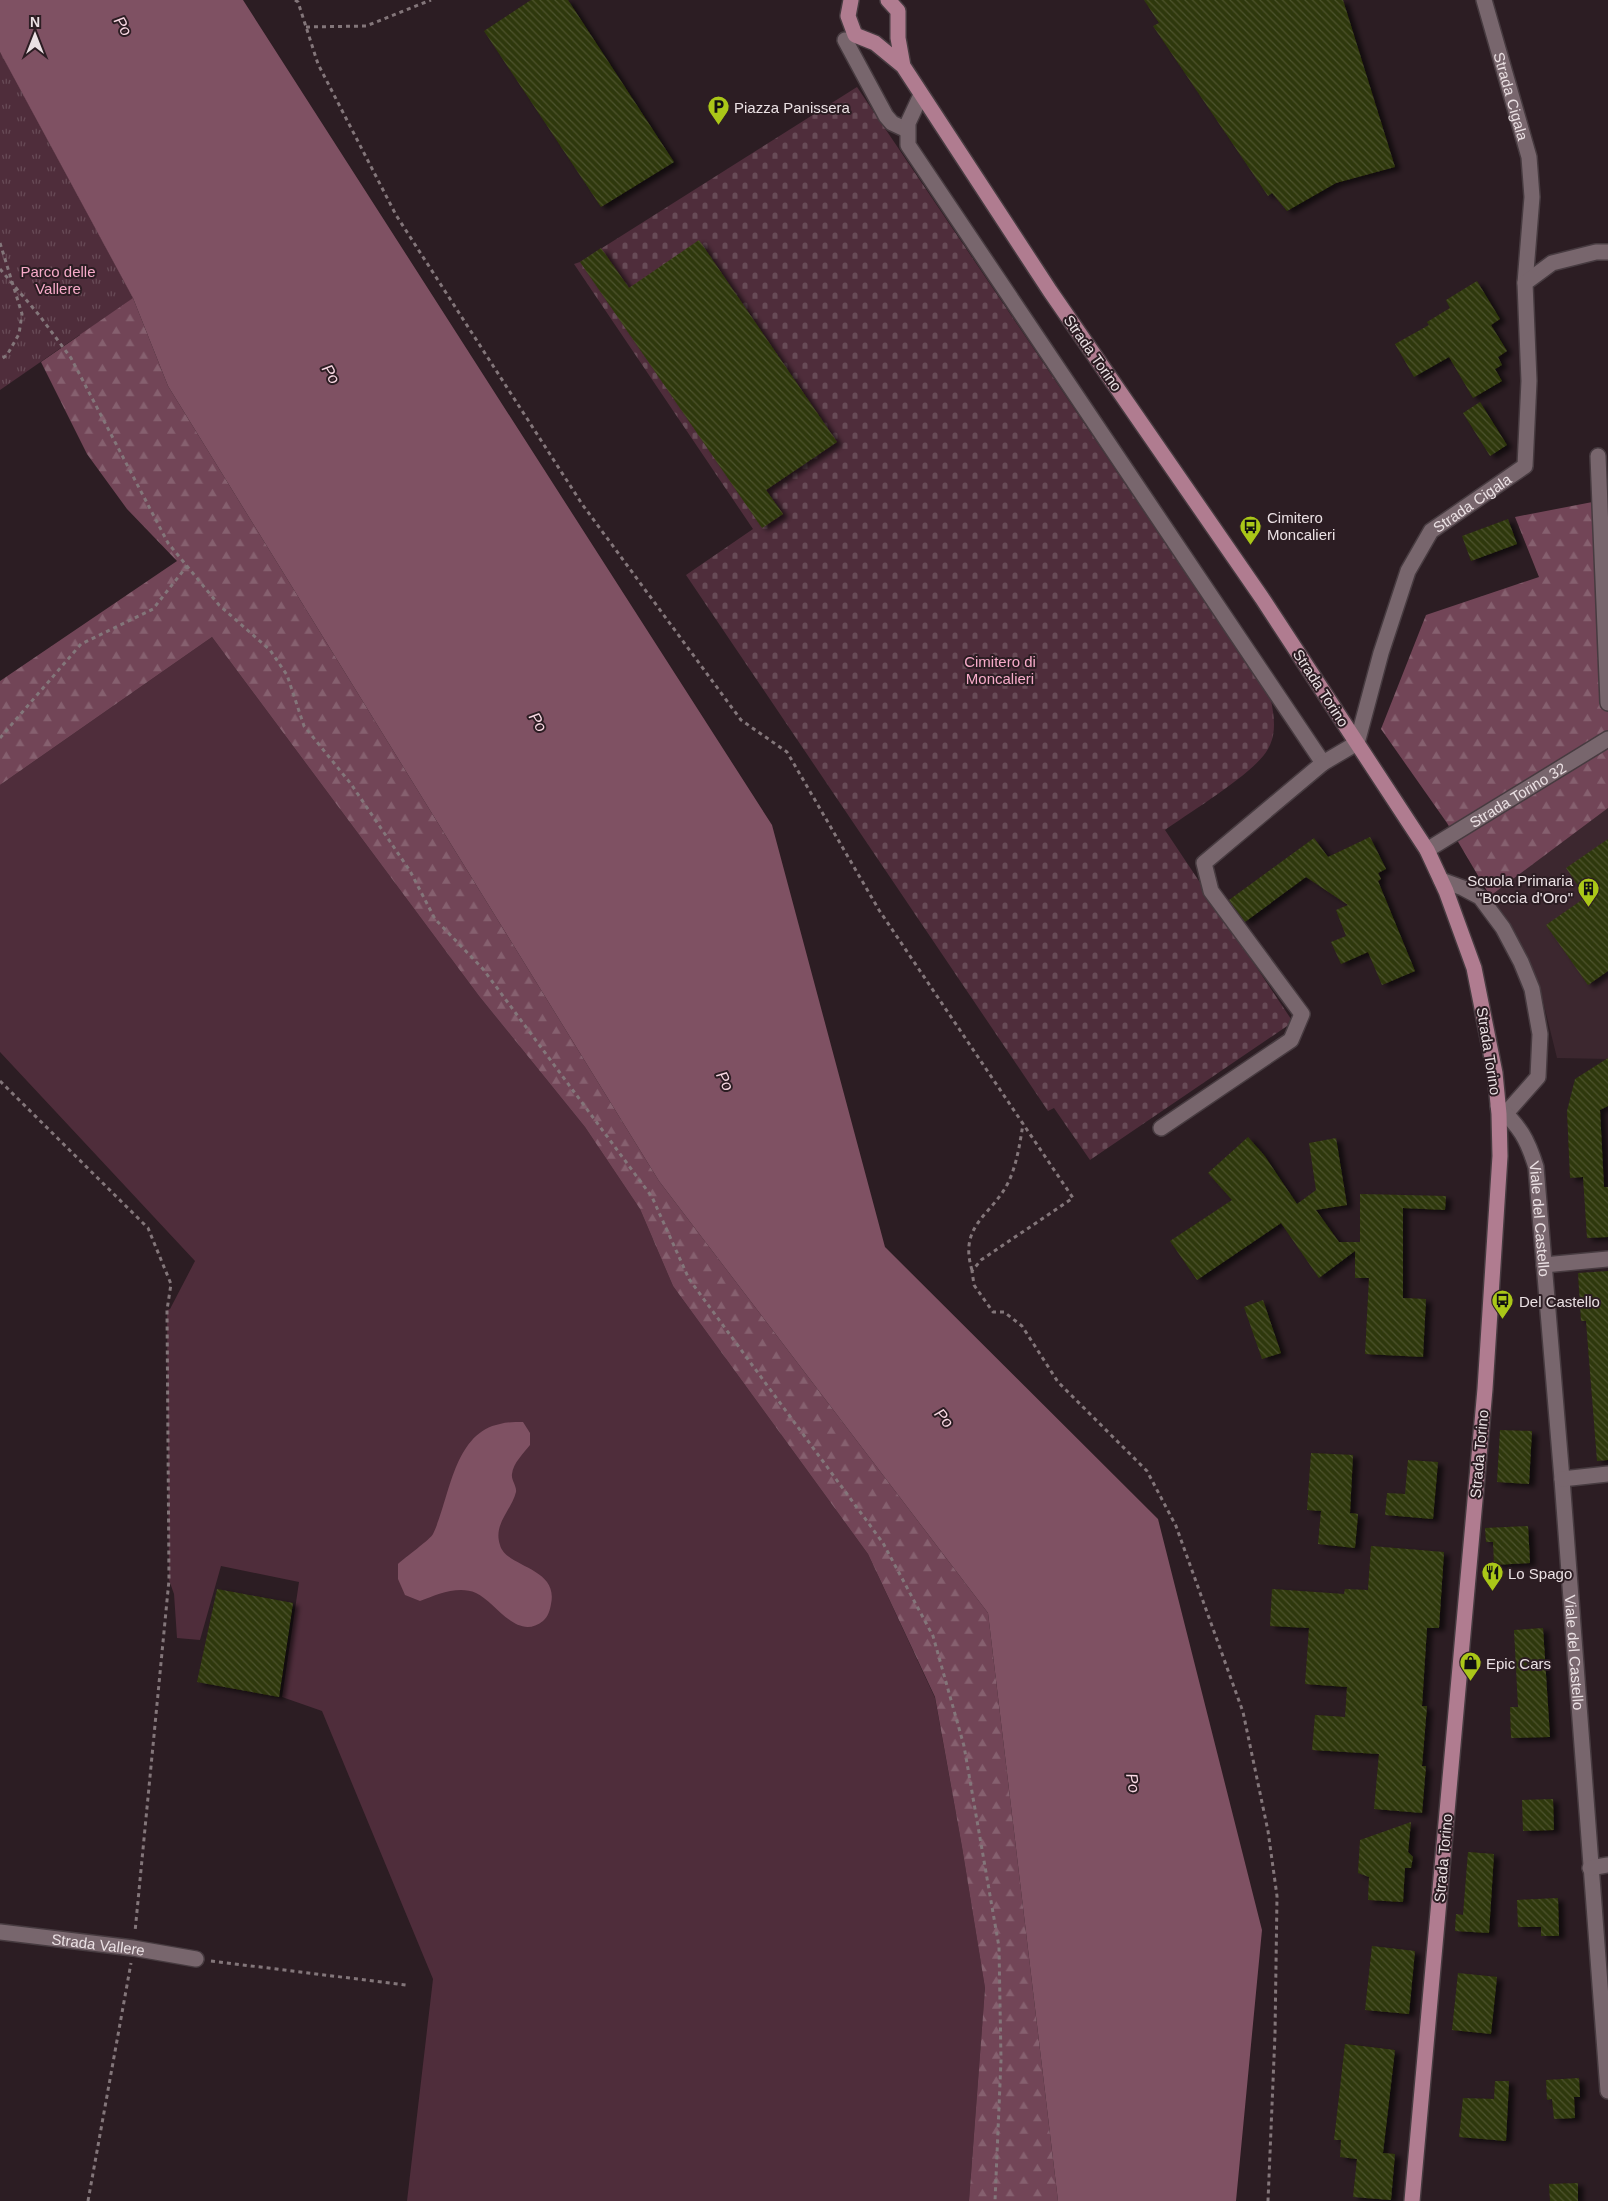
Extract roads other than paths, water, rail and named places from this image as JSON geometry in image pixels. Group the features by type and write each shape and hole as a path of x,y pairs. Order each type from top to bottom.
{"main road":[{"name":"Strada Torino","path":"851,0 848,16 855,34 875,42 903,66 1050,291 1256,590 1427,850 1441,880 1474,968 1494,1065 1501,1114 1500,1156 1485,1389 1412,2201"},
{"name":"Strada Torino","path":"888,0 898,11 898,38 903,66"}],"street":[{"name":"Strada Cigala","path":"1357,743 1381,653 1408,570 1430,531 1525,466 1529,381 1525,283 1532,197 1529,157 1484,0"},
{"path":"845,40 886,116 892,123 907,130"},
{"path":"921,95 908,123 908,144 1323,763"},
{"path":"1525,283 1552,263 1596,252 1608,252"},
{"path":"1598,456 1608,704"},
{"name":"Strada Torino 32","path":"1427,850 1608,739"},
{"path":"1162,1128 1291,1040 1302,1014 1211,891 1204,863 1323,763 1357,743"},
{"path":"1441,880 1480,897 1503,928 1521,962 1532,989 1540,1034 1538,1077 1501,1114"},
{"name":"Viale del Castello","path":"1501,1114 1516,1124 1529,1144 1536,1167 1562,1479 1590,1868 1604,1997 1608,2091"},
{"path":"1544,1265 1608,1259"},
{"path":"1562,1479 1608,1474"},
{"path":"1590,1868 1608,1865"},
{"name":"Strada Vallere","path":"0,1932 133,1948 196,1959"}],"water":[{"name":"Po","path":"0,0 243,0 772,825 885,1247 1158,1519 1262,1930 1236,2201 1058,2201 988,1613 659,1181 168,386 133,298 0,52"},
{"path":"523,1422 530,1433 530,1445 513,1470 512,1476 516,1492 501,1524 498,1537 504,1553 540,1575 547,1582 551,1592 551,1604 546,1618 533,1626 524,1627 507,1618 484,1598 469,1591 455,1590 420,1601 405,1595 398,1579 398,1564 433,1534 455,1469 472,1440 484,1430 503,1423"}],"place":[{"name":"Piazza Panissera","path":"718,126"},
{"name":"Cimitero Moncalieri","path":"1251,545"},
{"name":"Scuola Primaria \"Boccia d'Oro\"","path":"1589,908"},
{"name":"Del Castello","path":"1503,1320"},
{"name":"Lo Spago","path":"1492,1592"},
{"name":"Epic Cars","path":"1470,1682"}],"park label":[{"name":"Parco delle Vallere","path":"58,280"},
{"name":"Cimitero di Moncalieri","path":"1000,670"}]}
